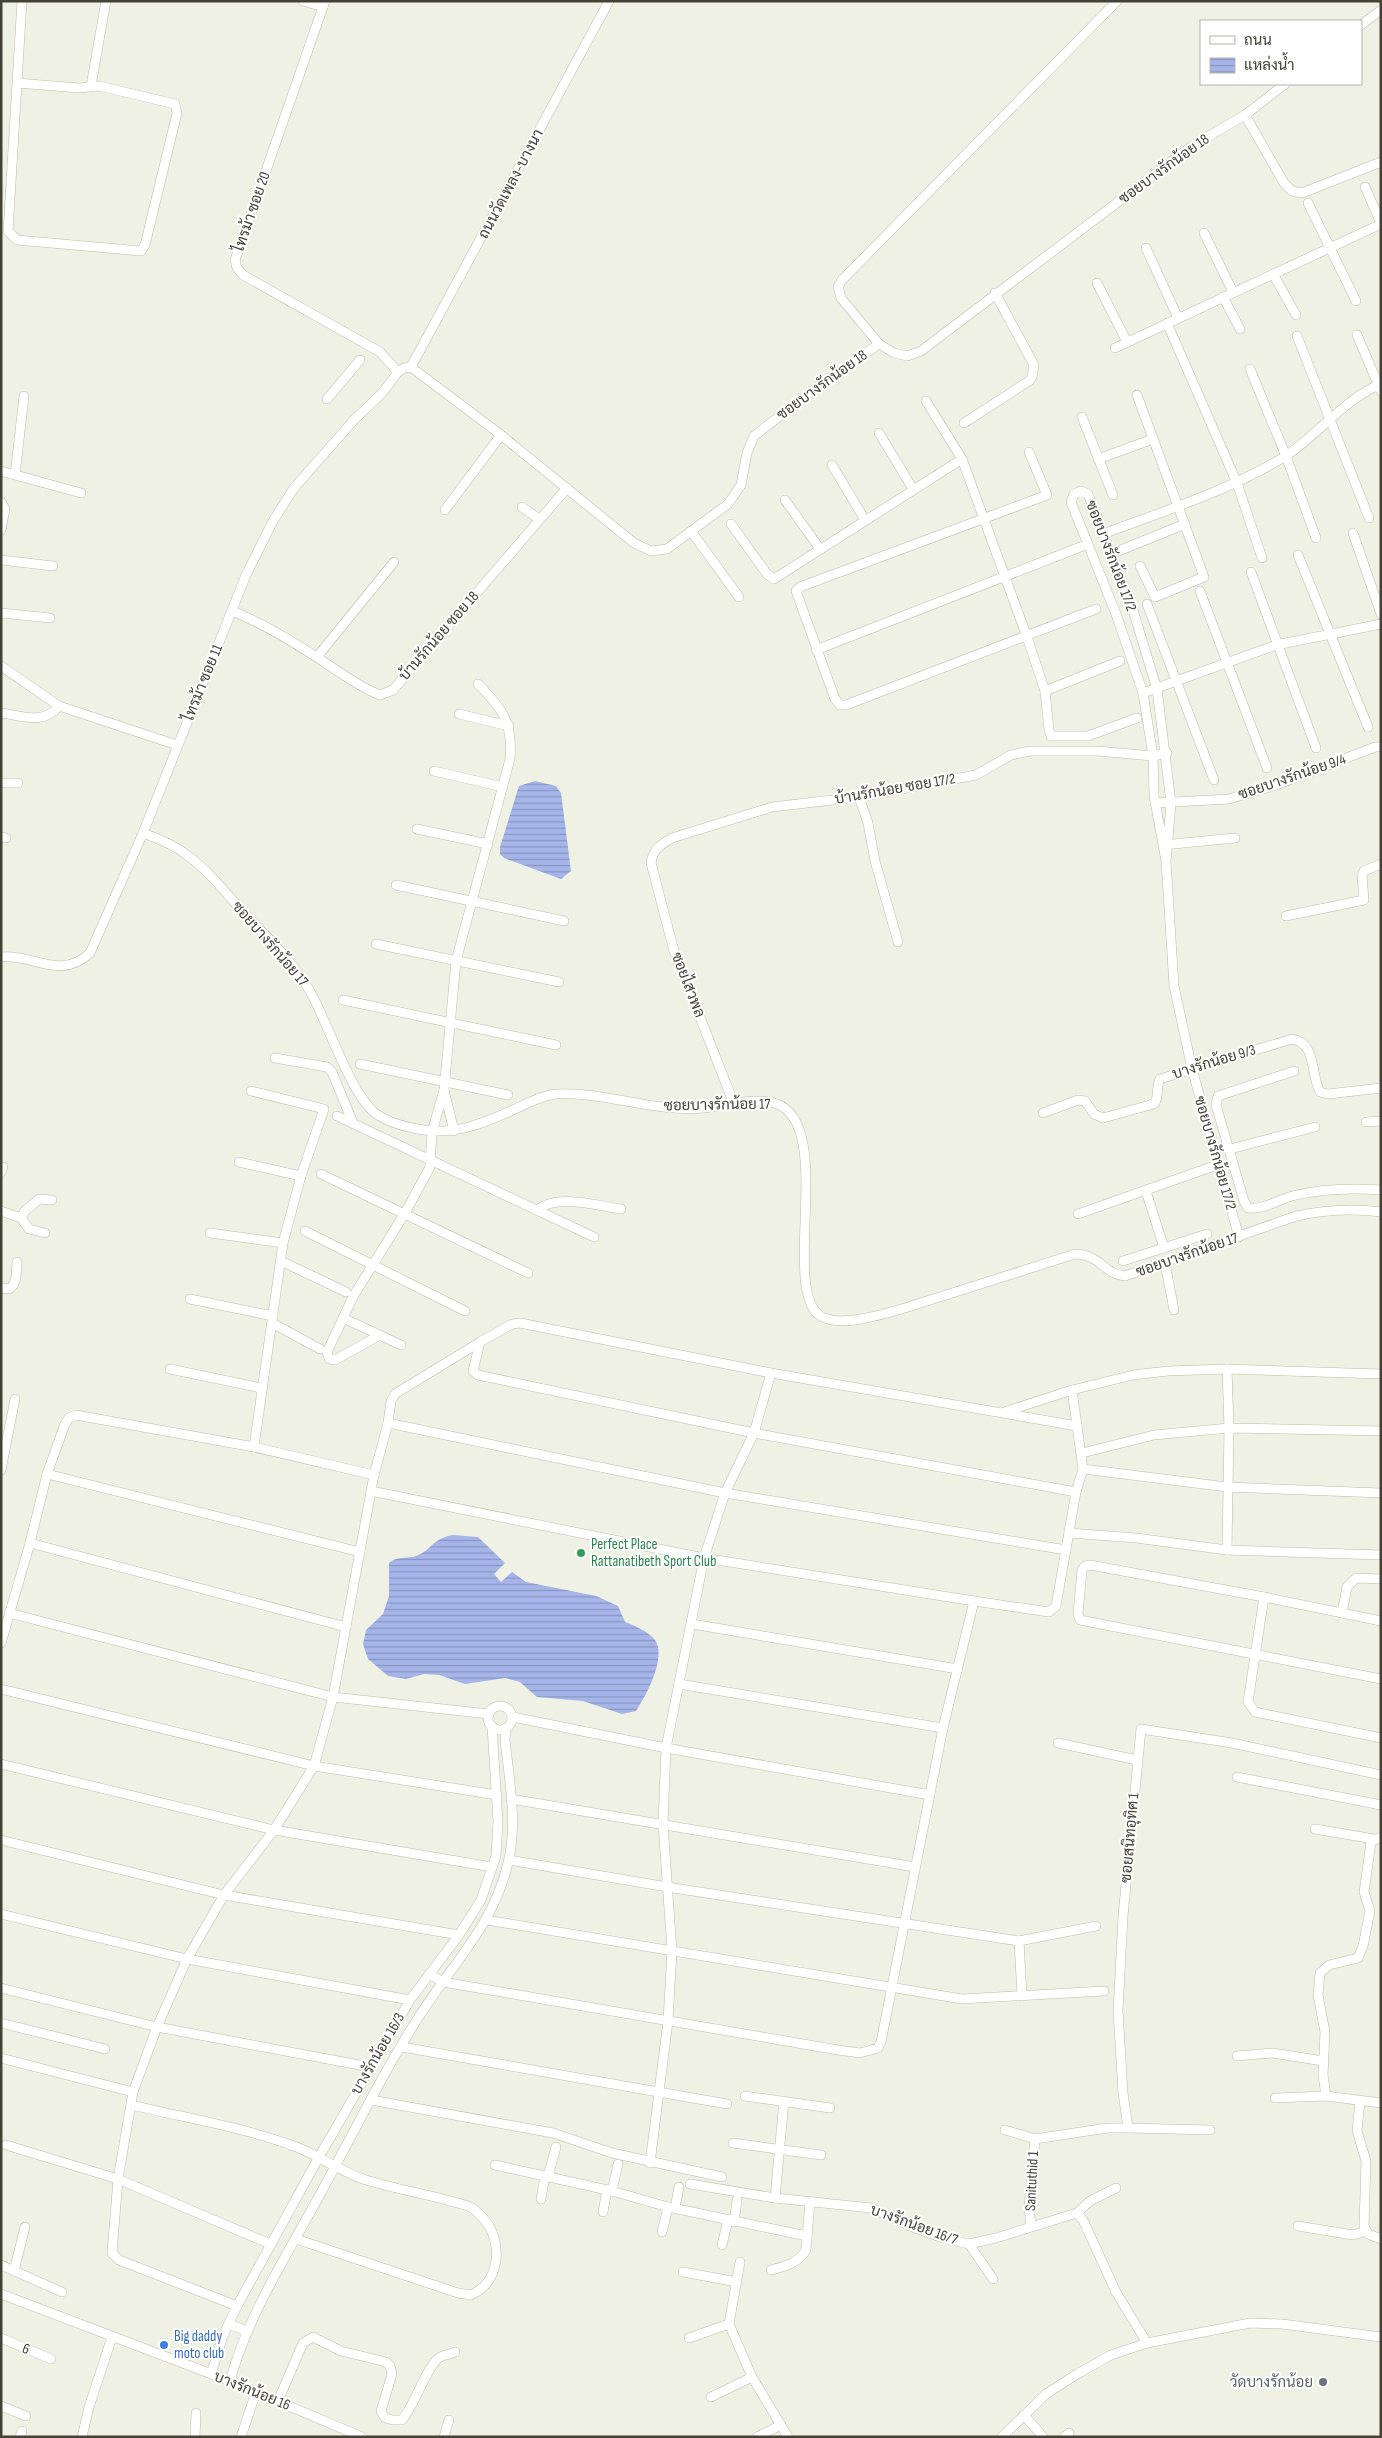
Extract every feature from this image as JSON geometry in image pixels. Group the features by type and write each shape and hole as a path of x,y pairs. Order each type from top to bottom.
{"street":[{"path":"17,83 79,88 91,86 171,102 177,107 145,245 141,252 17,240 10,236 8,231 17,83 22,1"},
{"path":"91,86 106,1"},
{"path":"303,1 324,4"},
{"name":"ถนนวัดเพลง-บางนา","path":"412,367 609,1"},
{"path":"879,344 841,298 838,287 842,280 1117,1"},
{"name":"ไทรม้า ซอย 20","path":"324,4 236,260 237,268 244,275 380,352 398,372"},
{"path":"1362,24 1381,10"},
{"name":"ซอยบางรักน้อย 18","path":"412,367 501,435 634,543 651,551 667,549 728,504 741,484 747,453 754,436 825,381 879,344 894,353 907,356 921,351 1192,146 1245,115 1284,85"},
{"path":"1245,115 1284,183 1292,191 1302,193 1381,162"},
{"path":"1115,348 1381,224 1365,187"},
{"path":"1308,203 1356,301"},
{"path":"1204,233 1233,292"},
{"path":"1146,248 1178,318"},
{"path":"1273,274 1296,315"},
{"path":"1097,283 1127,342"},
{"path":"964,423 1028,381 1034,371 1034,365 996,293"},
{"path":"1223,297 1240,329"},
{"path":"1167,323 1237,483 1262,558"},
{"path":"1103,534 1237,483 1286,456 1331,417 1380,387 1358,335"},
{"path":"1297,336 1331,417 1369,518"},
{"path":"327,399 360,360"},
{"path":"398,372 404,368 412,367"},
{"path":"1250,369 1286,456 1316,538"},
{"name":"ไทรม้า ซอย 11","path":"1,957 66,967 79,962 90,953 143,833 253,561 273,521 294,488 353,421 383,392 398,372"},
{"path":"1137,395 1204,574 1202,580 1155,597 1140,566"},
{"path":"15,475 24,396"},
{"path":"926,401 962,459 983,520 1006,576 1045,691 1051,736 1088,736 1137,718"},
{"path":"1082,417 1113,495"},
{"path":"879,433 913,489"},
{"path":"445,510 501,435"},
{"path":"1098,458 1153,439"},
{"path":"1029,452 1047,495 800,587 796,591 796,596 835,699 840,705 846,705 1096,609"},
{"path":"731,524 768,574 774,579 962,459"},
{"path":"832,465 865,520"},
{"path":"1,471 81,493"},
{"name":"บ้านรักน้อย ซอย 18","path":"232,611 247,617 317,657 367,690 380,695 393,690 567,488"},
{"name":"ซอยบางรักน้อย 17/2","path":"1165,845 1171,802 1157,689 1132,607 1088,494 1081,491 1074,494 1071,502 1116,614 1143,692 1152,756 1155,803 1165,845 1174,986 1192,1069 1217,1165 1239,1237"},
{"path":"785,500 820,549"},
{"path":"1,502 6,509 1,530"},
{"path":"522,506 539,519"},
{"path":"1111,554 1185,524"},
{"path":"691,531 738,597"},
{"path":"1353,533 1381,614"},
{"path":"816,650 1088,544"},
{"path":"1298,554 1328,633 1368,728"},
{"path":"1,560 53,566"},
{"path":"317,657 394,562"},
{"path":"1251,572 1316,748"},
{"path":"1200,591 1267,768"},
{"path":"1147,604 1175,682 1214,780"},
{"path":"1,612 50,618"},
{"path":"1143,692 1157,689 1276,644 1381,624"},
{"path":"1045,691 1120,661"},
{"path":"1,666 59,706 177,745"},
{"path":"380,1335 335,1360 329,1359 327,1352 354,1295 405,1213 430,1167 432,1159 432,1132 444,1086 456,961 510,759 511,739 509,726 495,701 478,684"},
{"path":"1,713 43,718 52,715 59,706"},
{"path":"459,714 509,726"},
{"name":"ซอยบางรักน้อย 9/4","path":"1155,803 1229,798 1276,785 1375,747 1381,747"},
{"name":"บ้านรักน้อย ซอย 17/2","path":"651,863 652,853 658,846 672,838 772,807 859,798 976,775 1011,755 1030,751 1097,751 1152,756 1166,753"},
{"path":"434,771 504,787"},
{"path":"1,782 18,783"},
{"path":"859,798 868,823 875,861 898,942"},
{"path":"417,829 488,844"},
{"name":"ซอยบางรักน้อย 17","path":"143,833 168,844 200,865 289,961 311,993 362,1100 376,1114 399,1125 432,1132 454,1131 487,1122 553,1094 572,1094 655,1107 701,1109 734,1104 776,1103 790,1112 800,1131 806,1190 804,1250 807,1296 814,1311 824,1318 842,1321 890,1312 1075,1254 1088,1255 1116,1275 1125,1276 1239,1237 1266,1225 1316,1212 1359,1209 1381,1212"},
{"path":"1165,845 1235,838"},
{"name":"ซอยไสวพล","path":"651,863 674,950 734,1104"},
{"path":"1286,916 1364,900 1362,876 1364,871 1381,864"},
{"path":"396,884 564,921"},
{"path":"376,944 558,982"},
{"path":"343,1000 556,1045"},
{"name":"บางรักน้อย 9/3","path":"1042,1113 1078,1100 1085,1101 1094,1114 1104,1118 1140,1108 1155,1103 1160,1079 1292,1039 1302,1040 1308,1048 1315,1084 1320,1092 1328,1094 1381,1088"},
{"path":"275,1058 327,1067 332,1072 353,1123"},
{"path":"360,1064 444,1086 508,1095"},
{"path":"1294,1071 1218,1096 1216,1105 1244,1201 1248,1208 1256,1209 1292,1196 1318,1192 1381,1190"},
{"path":"444,1086 454,1131"},
{"path":"251,1091 324,1109 300,1176 283,1243 254,1447"},
{"path":"337,1116 432,1159 594,1237"},
{"path":"1366,1122 1381,1121"},
{"path":"1230,1150 1315,1126"},
{"path":"239,1162 300,1176"},
{"path":"1078,1214 1217,1165"},
{"path":"321,1174 528,1272"},
{"path":"1146,1191 1164,1248"},
{"path":"21,1218 25,1211 39,1199 52,1200"},
{"path":"538,1210 544,1205 555,1201 621,1209"},
{"path":"1,1210 21,1218 29,1228 45,1232"},
{"path":"305,1231 465,1310"},
{"path":"210,1233 283,1243"},
{"path":"1123,1261 1207,1234"},
{"path":"281,1261 346,1292"},
{"path":"1,1288 9,1289 13,1286 17,1262"},
{"path":"1165,1263 1174,1310"},
{"path":"190,1299 272,1319 320,1349"},
{"path":"343,1318 402,1345"},
{"path":"237,2306 119,2260 112,2253 118,2179 133,2092 157,2026 187,1959 224,1895 274,1830 314,1766 333,1697 374,1475 388,1422 391,1401 395,1394 480,1342 512,1324 520,1322 771,1373 1077,1426"},
{"path":"480,1342 473,1371 478,1375 754,1433 1076,1492"},
{"path":"170,1369 261,1388"},
{"path":"1002,1413 1072,1390 1134,1375 1168,1371 1227,1370 1381,1374"},
{"path":"1227,1370 1229,1428 1226,1487 1227,1550"},
{"path":"650,2163 668,2021 672,1951 663,1824 666,1748 704,1558 725,1493 754,1433 771,1373"},
{"path":"371,1491 704,1558 1049,1612 1056,1606 1076,1492 1083,1469 1072,1390"},
{"path":"1,1470 14,1399"},
{"path":"1,1643 30,1544 47,1474 65,1424 69,1418 76,1415 254,1447 374,1475"},
{"path":"388,1422 725,1493 1066,1550"},
{"path":"1082,1453 1154,1435 1229,1428 1381,1431"},
{"path":"1083,1469 1226,1487 1381,1493"},
{"path":"47,1474 360,1552"},
{"path":"1069,1533 1136,1538 1227,1550 1381,1555"},
{"path":"30,1544 346,1626"},
{"path":"1381,1621 1090,1565 1085,1566 1082,1570 1078,1614 1080,1620 1381,1679"},
{"path":"1342,1614 1347,1587 1356,1578 1381,1579"},
{"path":"1264,1597 1248,1702 1252,1711 1381,1738"},
{"path":"428,1974 443,1982 860,2053 878,2048 881,2042 892,1988 903,1924 943,1728 974,1601"},
{"path":"9,1613 333,1697 489,1714"},
{"path":"692,1624 958,1669"},
{"path":"679,1684 943,1728"},
{"path":"1,1689 314,1766 497,1795"},
{"path":"500,1705 510,1710 512,1717 510,1725 506,1728 498,1729 492,1726 489,1714 500,1705"},
{"path":"512,1717 666,1748 930,1795"},
{"name":"บางรักน้อย 16/3","path":"211,2374 237,2306 370,2067 410,2000 459,1935 481,1900 496,1856 498,1821 492,1726"},
{"path":"230,2381 246,2331 371,2100 424,2009 487,1920 494,1906 509,1860 513,1821 505,1739 506,1728"},
{"name":"ซอยสนิทอุทิศ 1","path":"1128,2128 1122,2093 1118,2011 1123,1916 1141,1729 1232,1743 1381,1775"},
{"path":"1058,1743 1137,1760"},
{"path":"1,1764 274,1830 492,1867"},
{"path":"1237,1776 1381,1805"},
{"path":"511,1799 915,1867"},
{"path":"1315,1829 1377,1838"},
{"path":"1326,2096 1323,2061 1325,2032 1318,1995 1320,1973 1329,1965 1356,1960 1363,1946 1370,1911 1364,1892 1371,1842 1377,1838"},
{"path":"1,1840 224,1895 459,1935"},
{"path":"509,1860 667,1887 1019,1941 1096,1926"},
{"path":"1,1914 187,1959 410,2000"},
{"path":"487,1920 962,1999 1104,1991"},
{"path":"1019,1941 1022,1996"},
{"path":"1,1988 157,2026 370,2067"},
{"path":"1,2023 105,2049"},
{"path":"402,2047 727,2104"},
{"path":"1238,2056 1273,2053 1323,2061"},
{"path":"1,2058 133,2092"},
{"path":"745,2096 830,2108"},
{"path":"1275,2098 1326,2096 1381,2103"},
{"path":"371,2100 553,2132 612,2153 650,2163 722,2177"},
{"path":"1360,2101 1357,2131 1366,2161 1364,2226 1368,2234 1381,2238"},
{"path":"775,2198 784,2102"},
{"path":"132,2105 267,2136 319,2157 334,2168 365,2180 470,2207 485,2219 493,2232 497,2249 495,2268 488,2284 471,2295 458,2293 296,2239"},
{"name":"Sanituthid 1","path":"1031,2226 1029,2207 1035,2139 1107,2128 1128,2128"},
{"path":"1128,2128 1210,2130"},
{"path":"1005,2130 1035,2139"},
{"path":"733,2142 821,2155"},
{"path":"6,2145 118,2179 270,2244"},
{"path":"541,2199 546,2176 556,2147"},
{"path":"603,2212 618,2164"},
{"path":"495,2165 610,2190 671,2208 807,2236"},
{"name":"บางรักน้อย 16/7","path":"690,2184 775,2198 876,2210 910,2226 943,2238 969,2244 996,2238 1077,2213"},
{"path":"662,2232 679,2187"},
{"path":"1116,2188 1090,2201 1077,2213 1083,2220 1116,2292 1147,2344"},
{"path":"722,2245 737,2200"},
{"path":"771,2270 794,2262 803,2256 806,2250 810,2201"},
{"path":"1298,2226 1353,2235 1366,2231"},
{"path":"14,2271 25,2227"},
{"path":"969,2244 993,2279"},
{"path":"740,2262 729,2324 752,2377 788,2437"},
{"path":"1,2265 62,2292"},
{"path":"683,2272 736,2282"},
{"name":"บางรักน้อย 16","path":"1,2294 230,2381 362,2437"},
{"path":"1002,2437 1046,2394 1077,2374 1111,2355 1147,2344 1250,2323 1282,2324 1381,2337"},
{"path":"229,2324 246,2331"},
{"path":"690,2338 729,2324"},
{"path":"82,2437 89,2407 112,2337"},
{"path":"278,2401 304,2343 313,2337 341,2351 386,2362 390,2366 392,2374 381,2411 386,2418 393,2420 402,2420 410,2411 431,2368 439,2358 455,2352"},
{"name":"6","path":"1,2338 51,2359"},
{"path":"711,2397 752,2377"},
{"path":"241,2437 256,2392"},
{"path":"1,2406 26,2416"},
{"path":"196,2413 196,2437"},
{"path":"1024,2415 1044,2437"},
{"path":"444,2437 449,2420"},
{"path":"757,2437 781,2425"}],"water":[{"path":"535,781 556,786 561,793 571,871 561,879 504,858 500,854 500,847 519,786"},
{"path":"453,1535 478,1537 505,1563 494,1574 501,1582 512,1572 526,1582 596,1596 618,1606 625,1622 649,1634 655,1640 659,1656 650,1686 636,1711 622,1714 583,1701 537,1697 520,1682 505,1678 465,1684 439,1675 424,1674 406,1679 388,1676 368,1659 363,1644 366,1630 383,1614 389,1596 389,1563 395,1559 421,1554 440,1539"}],"place":[{"name":"Perfect Place Rattanatibeth Sport Club","path":"581,1553"},
{"name":"Big daddy moto club","path":"164,2345"},
{"name":"วัดบางรักน้อย","path":"1323,2382"}]}
